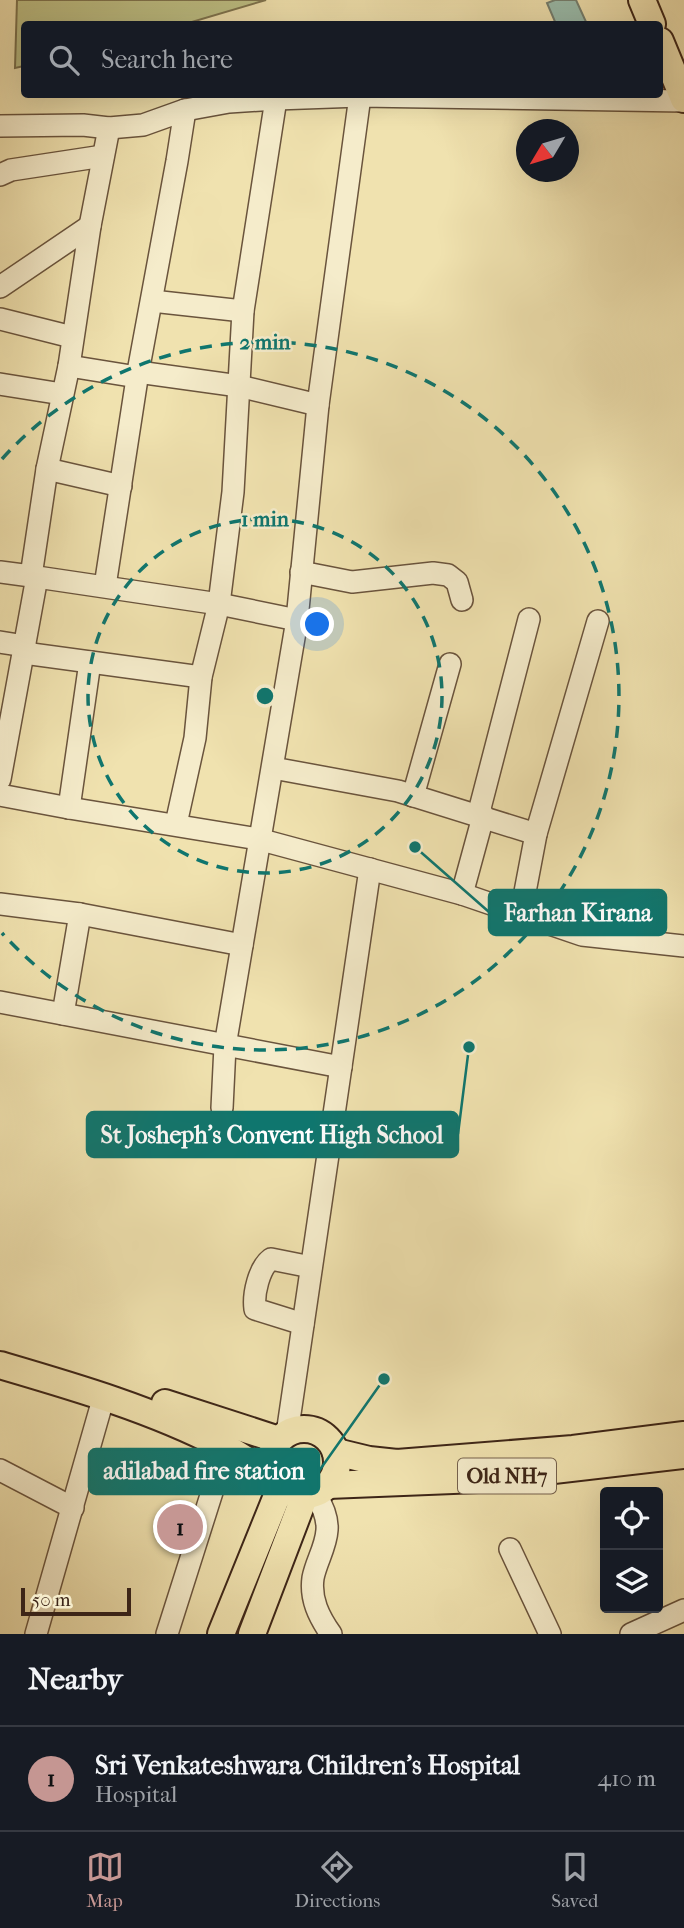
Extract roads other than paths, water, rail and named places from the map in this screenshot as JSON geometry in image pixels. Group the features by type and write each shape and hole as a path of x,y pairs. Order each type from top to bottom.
{"main road":[{"path":"642,0 651,21"},
{"path":"663,48 684,100"},
{"path":"0,1350 283,1437 274,1449 271,1459 278,1482 221,1634"},
{"path":"0,1365 104,1396 183,1428 226,1448 278,1482"},
{"name":"Old NH7","path":"283,1437 306,1429 316,1431 324,1436 336,1452 369,1461 397,1463 573,1449 684,1434"},
{"path":"252,1634 316,1491 337,1469 336,1452"},
{"name":"Old NH7","path":"278,1482 291,1492 316,1491 478,1479 684,1455"}],"street":[{"path":"0,126 83,125 109,128 143,125 185,110 229,102 304,98"},
{"path":"222,1108 225,1046 297,620 318,405 360,98"},
{"path":"522,98 684,100"},
{"path":"176,824 195,738 201,677 219,604 233,492 243,311 276,99"},
{"path":"105,586 138,372 185,110"},
{"path":"0,779 25,649 47,469 69,366 90,226 109,128"},
{"path":"0,175 11,170 103,156"},
{"path":"0,287 90,226"},
{"path":"152,301 243,311"},
{"path":"0,319 72,337"},
{"path":"69,366 131,376 138,372 239,386 318,405"},
{"path":"0,384 62,394"},
{"path":"47,469 121,486"},
{"path":"0,572 219,604 297,620"},
{"path":"302,572 352,582 433,573 448,575 457,582 462,600"},
{"path":"462,894 483,817 480,808 529,620"},
{"path":"521,913 536,834 598,621"},
{"path":"0,642 90,662 201,677"},
{"path":"69,808 90,662"},
{"path":"413,796 450,664"},
{"path":"273,768 398,791 536,834"},
{"path":"0,794 258,839 462,894 582,935 684,946"},
{"path":"283,1437 303,1324 370,869"},
{"path":"0,904 80,914 242,945"},
{"path":"63,1014 80,914"},
{"path":"0,1002 341,1067"},
{"path":"303,1324 255,1309 254,1300 264,1265 271,1259 311,1267"},
{"path":"36,1634 104,1396"},
{"path":"167,1634 226,1448"},
{"path":"0,1470 73,1508"},
{"path":"316,1491 327,1528 313,1578 314,1602 326,1628 349,1634"},
{"path":"510,1549 550,1634"},
{"path":"631,1634 684,1610"}],"place":[{"name":"Farhan Kirana","path":"415,847"},
{"name":"St Josheph's Convent High School","path":"469,1047"},
{"name":"adilabad fire station","path":"384,1379"},
{"name":"Sri Venkateshwara Children's Hospital","path":"180,1527"}]}
